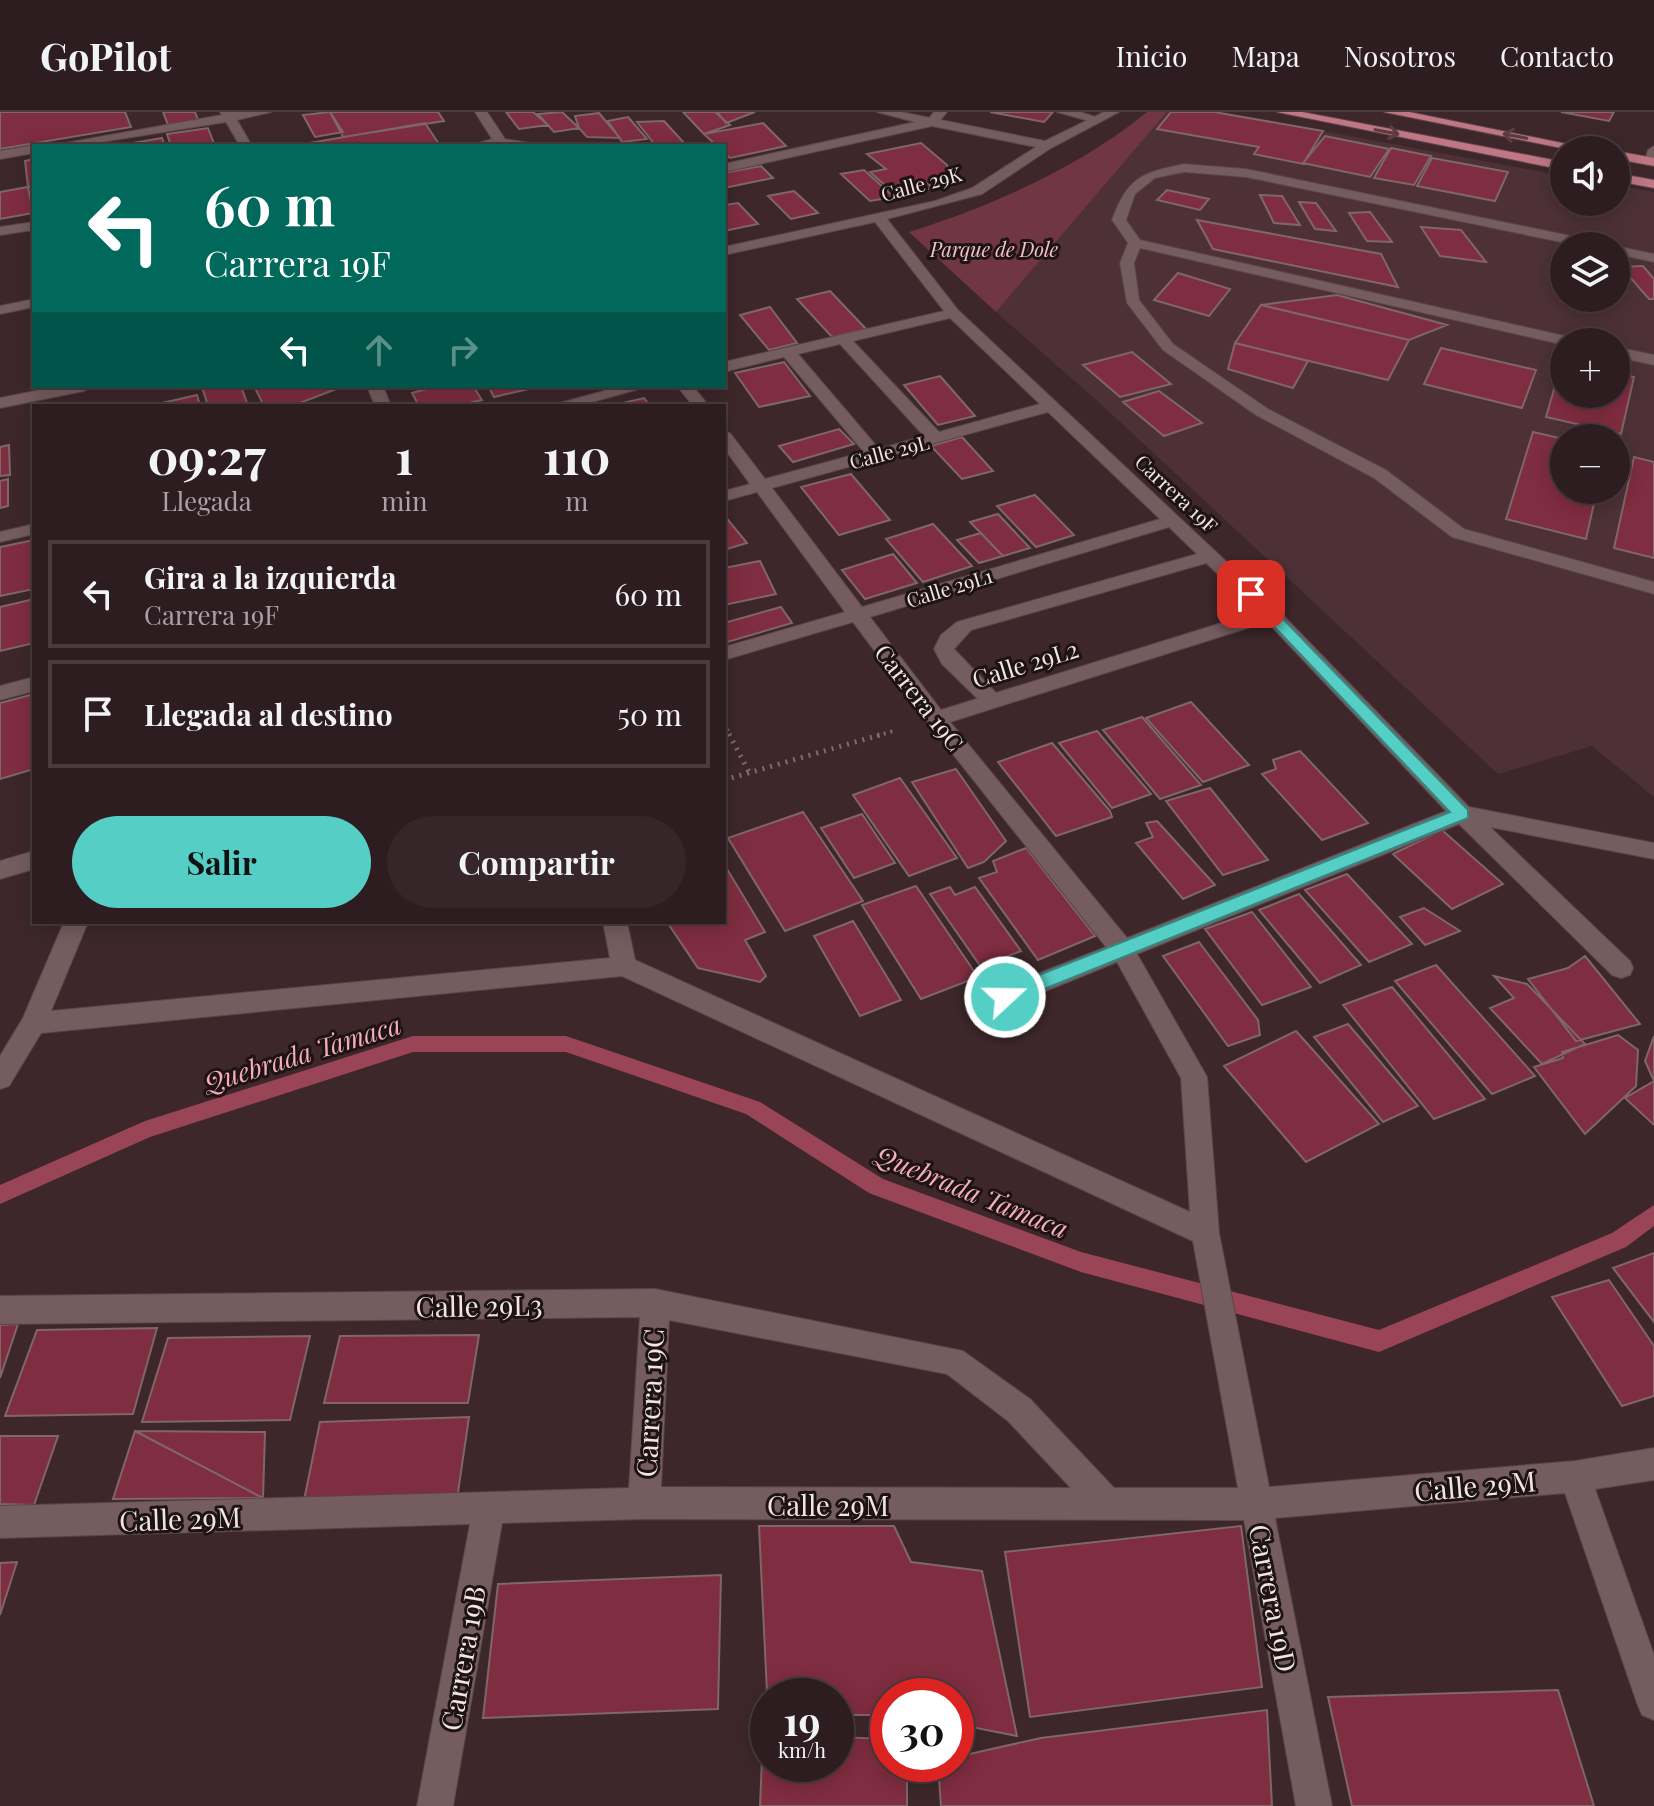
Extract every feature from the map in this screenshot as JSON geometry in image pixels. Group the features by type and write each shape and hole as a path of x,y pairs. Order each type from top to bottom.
{"main road":[{"path":"1283,112 1550,163"},
{"path":"1390,112 1550,142"},
{"path":"1630,156 1652,157"},
{"path":"1630,180 1654,184"}],"street":[{"path":"65,144 227,115 265,112"},
{"path":"481,112 502,144"},
{"path":"883,112 936,117 1047,145"},
{"path":"1063,112 1096,119"},
{"name":"Calle 29K","path":"726,251 939,204 977,191 1047,145 1113,112"},
{"path":"227,115 245,144"},
{"path":"727,166 936,117"},
{"path":"0,155 32,149"},
{"path":"1550,236 1246,173 1184,168 1151,175 1129,192 1119,220 1135,243 1550,337"},
{"name":"Carrera 19F","path":"878,217 953,313 1271,614 1462,814 1621,968"},
{"path":"0,231 32,226"},
{"path":"1135,243 1127,263 1132,300 1168,347 1262,412 1380,474 1458,533 1654,588"},
{"path":"1630,253 1654,258"},
{"path":"0,310 32,303"},
{"path":"726,367 953,313"},
{"path":"843,339 935,438"},
{"path":"788,352 875,455"},
{"path":"1630,355 1654,360"},
{"path":"0,403 48,400 79,388"},
{"path":"580,404 635,388"},
{"path":"687,388 699,404"},
{"name":"Calle 29L","path":"726,495 1053,406"},
{"name":"Carrera 19C","path":"726,440 936,719 1123,951 1194,1077 1205,1233"},
{"name":"Calle 29L1","path":"726,653 1174,520"},
{"path":"0,537 32,529"},
{"path":"992,701 949,659 944,649 948,639 964,626 1211,556"},
{"name":"Calle 29L2","path":"936,719 1271,614"},
{"path":"0,693 32,685"},
{"path":"1005,997 1462,814 1654,851"},
{"path":"0,870 32,861"},
{"path":"0,1078 34,1023 75,924"},
{"path":"615,924 624,966"},
{"path":"34,1023 624,966 1205,1233"},
{"name":"Carrera 19D","path":"1205,1233 1314,1806"},
{"name":"Carrera 19C","path":"644,1503 655,1303"},
{"name":"Calle 29L3","path":"0,1310 655,1303 953,1361 1019,1410 1108,1505"},
{"name":"Calle 29M","path":"0,1522 644,1503 1257,1504 1575,1477 1654,1464"},
{"path":"1575,1477 1654,1703"},
{"name":"Carrera 19B","path":"435,1806 489,1509"}],"path":[{"path":"726,779 936,719"},
{"path":"726,727 749,772"}],"shaded area":[{"path":"1167,112 1222,112 1550,173 1550,216 1630,216 1630,188 1654,192 1654,797 1592,746 1498,774 1104,407 996,312"}],"green space":[{"name":"Parque de Dole","path":"1147,112 1167,112 996,312 909,232 972,210 1034,183 1093,150"}],"building":[{"path":"0,112 125,112 131,127 0,149"},
{"path":"163,112 195,112 198,120 168,125"},
{"path":"330,112 343,132 315,137 303,115"},
{"path":"330,112 438,112 444,121 343,137"},
{"path":"506,112 533,112 548,125 519,129"},
{"path":"562,112 579,128 554,132 538,114"},
{"path":"683,112 715,112 730,125 704,134"},
{"path":"717,112 755,112 726,123"},
{"path":"990,112 1053,112 1044,122"},
{"path":"1171,112 1214,112 1323,131 1303,164 1254,154 1259,147 1157,129"},
{"path":"1561,112 1614,112 1609,121"},
{"path":"599,113 620,138 587,137 579,128 575,116"},
{"path":"628,117 647,139 622,142 608,121"},
{"path":"664,121 685,144 654,144 637,122"},
{"path":"425,123 439,144 304,144"},
{"path":"763,123 786,146 730,158 726,155 726,144 715,144 704,134"},
{"path":"208,128 214,144 170,144 167,134"},
{"path":"1325,136 1389,149 1370,177 1303,163"},
{"path":"162,138 164,144 128,144"},
{"path":"921,143 947,165 951,179 928,183 932,188 896,195 870,172 886,169 867,154"},
{"path":"1391,148 1431,156 1414,185 1374,178"},
{"path":"1432,158 1508,172 1495,201 1417,186"},
{"path":"32,159 32,186 28,187 25,161"},
{"path":"761,166 773,178 726,188 726,173"},
{"path":"864,170 894,197 870,201 841,174"},
{"path":"28,187 32,213 0,219 0,192"},
{"path":"1167,190 1209,199 1200,210 1157,200"},
{"path":"794,191 818,213 791,219 768,196"},
{"path":"1260,195 1282,196 1300,225 1274,223"},
{"path":"1299,202 1316,203 1336,231 1315,229"},
{"path":"738,203 758,224 726,231 726,205"},
{"path":"1370,212 1392,242 1367,241 1349,213"},
{"path":"1197,220 1381,254 1398,287 1213,249"},
{"path":"1421,227 1461,230 1486,262 1440,256"},
{"path":"1643,266 1654,279 1654,299 1649,299 1630,277 1630,267"},
{"path":"1178,273 1230,289 1209,316 1154,300"},
{"path":"830,291 866,329 832,337 797,299"},
{"path":"1337,295 1447,325 1409,340 1261,305"},
{"path":"1261,305 1409,340 1388,380 1235,343"},
{"path":"770,307 797,343 769,350 740,315"},
{"path":"1235,343 1308,361 1293,388 1228,369"},
{"path":"1441,348 1536,370 1522,408 1424,384"},
{"path":"1132,352 1171,384 1120,397 1083,365"},
{"path":"784,362 810,396 759,407 735,373"},
{"path":"940,376 975,416 938,425 904,385"},
{"path":"202,388 242,388 247,404 207,404"},
{"path":"255,388 339,388 297,404 263,404"},
{"path":"430,388 474,388 482,400 464,404 418,404 412,393"},
{"path":"489,388 533,388 494,397"},
{"path":"1159,391 1202,423 1164,436 1123,402"},
{"path":"197,395 199,404 158,404"},
{"path":"644,398 648,404 618,404"},
{"path":"1550,403 1550,408 1627,408 1623,424 1577,424 1546,417"},
{"path":"839,429 854,444 793,462 779,446"},
{"path":"1533,432 1550,436 1550,504 1594,504 1586,539 1506,519"},
{"path":"962,437 993,471 962,479 931,446"},
{"path":"9,445 10,475 0,476 0,447"},
{"path":"1634,457 1654,462 1654,558 1614,548 1624,504 1630,504 1630,475"},
{"path":"851,474 890,520 839,535 801,487"},
{"path":"8,479 8,506 0,508 0,481"},
{"path":"1035,495 1074,535 1036,547 997,506"},
{"path":"998,514 1030,548 1003,556 970,522"},
{"path":"726,517 747,543 726,549"},
{"path":"933,524 972,566 923,582 886,539"},
{"path":"981,533 1003,556 979,563 957,540"},
{"path":"32,540 32,589 0,596 0,547"},
{"path":"893,554 917,583 865,599 842,570"},
{"path":"760,561 776,594 726,605 726,568"},
{"path":"32,599 32,643 0,651 0,607"},
{"path":"781,607 792,623 726,642 726,622"},
{"path":"32,695 32,770 0,779 0,703"},
{"path":"1191,702 1249,765 1203,782 1146,718"},
{"path":"1142,717 1201,785 1160,799 1103,730"},
{"path":"1097,731 1151,794 1112,808 1059,743"},
{"path":"1052,743 1112,817 1056,836 998,762"},
{"path":"1300,751 1368,823 1322,840 1262,774 1276,769 1273,760"},
{"path":"956,769 1006,841 984,862 968,868 912,782"},
{"path":"900,778 957,858 909,876 853,795"},
{"path":"1210,788 1268,860 1223,875 1166,801"},
{"path":"803,812 863,901 785,931 728,838"},
{"path":"862,814 895,863 854,878 821,828"},
{"path":"1157,821 1215,885 1183,899 1136,843 1153,837 1146,823"},
{"path":"1442,830 1503,884 1452,909 1393,854"},
{"path":"1026,848 1095,936 1038,960 979,878 997,872 993,861"},
{"path":"726,867 765,932 745,940 766,976 760,982 698,968 668,924 726,924"},
{"path":"1347,874 1412,944 1369,962 1305,890"},
{"path":"916,886 978,977 921,999 862,905"},
{"path":"950,887 955,895 975,887 1021,951 981,967 930,894"},
{"path":"1299,894 1361,965 1320,983 1259,910"},
{"path":"1424,908 1460,931 1425,945 1400,917"},
{"path":"1252,912 1311,987 1262,1005 1205,929"},
{"path":"853,921 901,1000 860,1016 814,936"},
{"path":"1199,942 1258,1020 1260,1035 1228,1046 1163,956"},
{"path":"1585,956 1640,1024 1576,1041 1528,979 1568,968"},
{"path":"1436,965 1535,1076 1492,1094 1395,981"},
{"path":"1494,976 1527,984 1585,1044 1542,1064 1490,1008 1514,998"},
{"path":"1392,987 1485,1099 1434,1119 1343,1005"},
{"path":"1348,1024 1418,1106 1383,1122 1314,1037"},
{"path":"1296,1031 1379,1124 1306,1162 1224,1066"},
{"path":"1618,1035 1638,1050 1636,1086 1585,1134 1534,1067 1563,1058 1562,1052"},
{"path":"1654,1036 1654,1081 1645,1061"},
{"path":"1654,1081 1654,1125 1625,1098"},
{"path":"1654,1253 1654,1322 1613,1268"},
{"path":"1609,1280 1654,1346 1654,1396 1622,1406 1552,1297"},
{"path":"18,1324 0,1378 0,1325"},
{"path":"157,1328 133,1414 5,1416 37,1330"},
{"path":"479,1335 468,1403 324,1403 340,1336"},
{"path":"310,1336 290,1420 142,1422 168,1338"},
{"path":"469,1417 457,1499 303,1505 320,1422"},
{"path":"135,1431 263,1498 113,1499"},
{"path":"135,1431 265,1432 263,1498"},
{"path":"0,1436 58,1436 34,1505 0,1504"},
{"path":"759,1526 894,1526 911,1562 982,1571 1017,1736 974,1728 974,1678 870,1678 870,1715 854,1715 854,1678 766,1678"},
{"path":"1241,1526 1262,1687 1030,1717 1005,1552"},
{"path":"17,1562 0,1615 0,1563"},
{"path":"721,1575 718,1709 483,1718 498,1584"},
{"path":"1558,1690 1594,1806 1352,1806 1328,1697"},
{"path":"1267,1710 1272,1806 941,1806 939,1782 974,1782 974,1753 1041,1738"},
{"path":"854,1738 870,1738 870,1782 907,1782 907,1806 760,1806 761,1782 854,1782"}],"waterway":[{"name":"Quebrada Tamaca","path":"0,1195 145,1130 413,1044 566,1044 753,1108 876,1186 1081,1262 1379,1341 1619,1240 1654,1214"}],"route":[{"path":"1005,997 1462,814 1251,594"}]}
